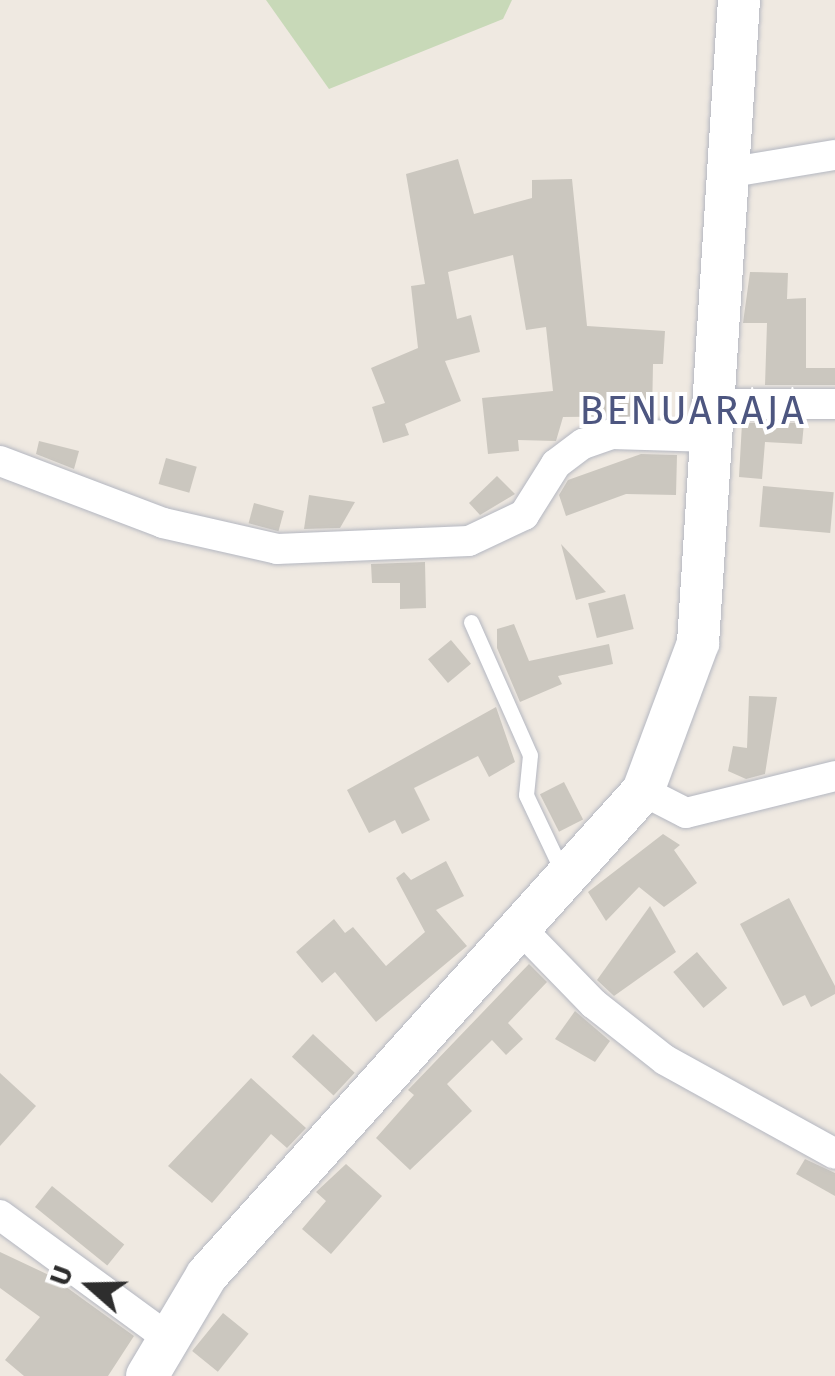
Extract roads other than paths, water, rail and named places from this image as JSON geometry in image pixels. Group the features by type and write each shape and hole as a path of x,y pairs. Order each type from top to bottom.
{"main road":[{"path":"146,1376 218,1262 518,927 567,881 643,791 698,643 732,172 739,0"}],"street":[{"path":"732,172 835,155"},
{"path":"0,461 163,524 277,549 469,540 524,515 556,464 583,444 612,434 835,404"},
{"path":"643,791 686,813 835,776"},
{"path":"518,927 594,1004 665,1060 835,1154"},
{"path":"0,1215 168,1338"}],"lane":[{"path":"471,622 530,755 526,795 567,881"}],"district":[{"name":"BENUARAJA","path":"693,411"}]}
